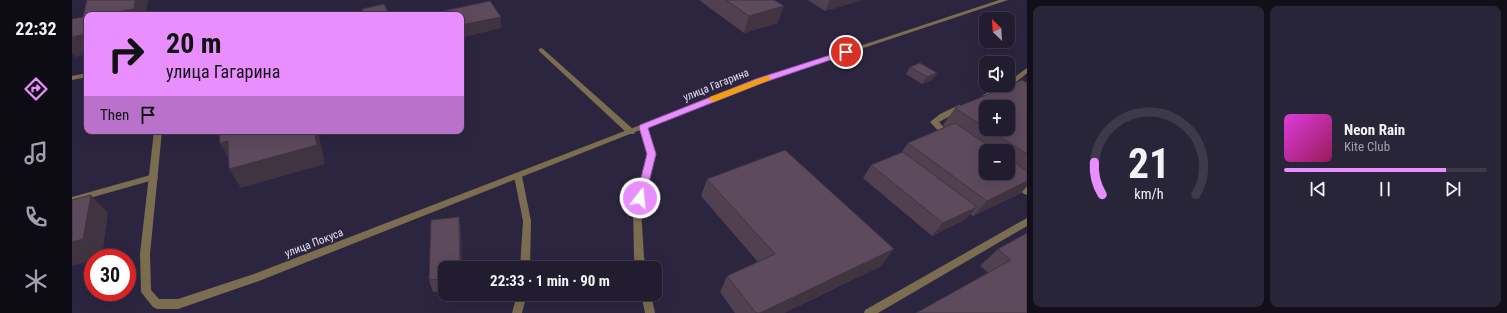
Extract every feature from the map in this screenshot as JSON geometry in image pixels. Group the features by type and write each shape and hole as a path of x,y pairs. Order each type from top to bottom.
{"street":[{"name":"улица Гагарина","path":"643,127 759,81 1005,0"},
{"path":"541,50 631,132"},
{"path":"983,97 1009,85 1027,70"},
{"path":"72,78 84,76"},
{"path":"954,140 942,132 934,122 970,103"},
{"name":"улица Покуса","path":"158,134 145,254 146,292 158,304 178,304 256,278 643,127"},
{"path":"640,261 637,208 651,154 643,127"},
{"path":"518,176 528,221 525,261"},
{"path":"72,200 154,177"},
{"path":"1012,180 1027,192"},
{"path":"869,313 1027,222"},
{"path":"517,313 520,301"},
{"path":"647,301 650,313"}],"building":[{"path":"87,0 135,0 134,9 117,12 84,12"},
{"path":"726,0 774,0 784,6 749,16"},
{"path":"490,1 501,17 464,24 464,12 439,12"},
{"path":"384,4 388,12 364,12 362,9"},
{"path":"84,13 84,35 72,37 72,19 83,17"},
{"path":"920,63 937,73 927,77 910,67"},
{"path":"1022,80 1027,83 1027,154 1015,146 1015,144 1011,144 999,136 1015,136 1015,100 979,100 979,123 955,108 993,92 1015,92 1015,83"},
{"path":"955,123 986,144 979,144 979,180 1015,180 1015,163 1027,171 1027,181 987,201 908,143"},
{"path":"219,134 315,134 317,145 229,169 228,141 220,143"},
{"path":"785,150 894,249 760,313 756,313 727,276 775,254 707,179"},
{"path":"903,152 977,207 943,223 871,165"},
{"path":"91,195 83,239 72,242 72,200"},
{"path":"459,217 460,261 438,261 438,279 429,280 431,220"},
{"path":"1027,233 1027,313 916,313 1011,260 998,249"}],"slow traffic":[{"path":"713,99 767,78"}],"route":[{"path":"640,198 647,176 651,154 643,127 759,81 846,52"}]}
